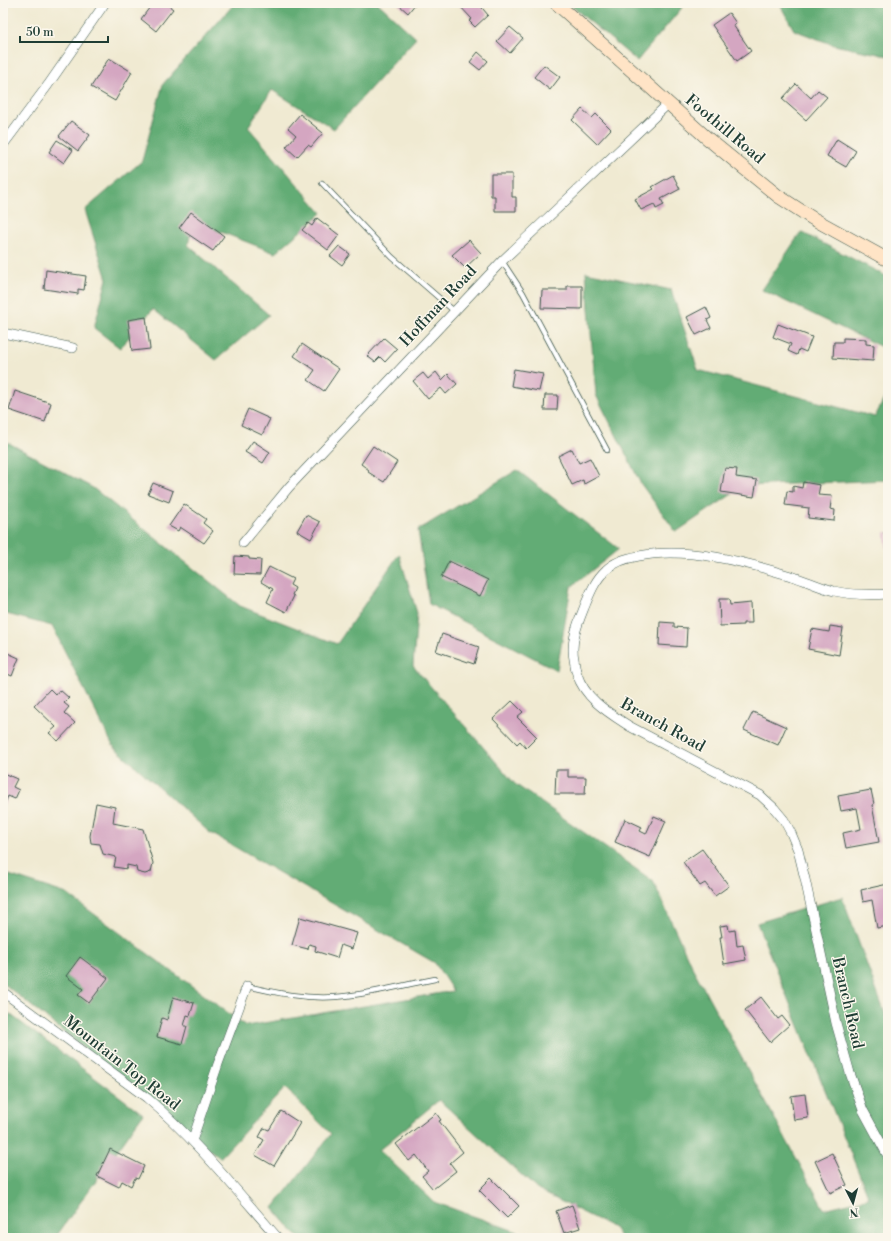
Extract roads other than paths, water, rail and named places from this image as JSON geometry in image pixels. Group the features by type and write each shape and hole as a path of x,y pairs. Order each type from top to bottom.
{"street":[{"path":"3,145 48,85 105,3"},
{"name":"Foothill Road","path":"556,3 707,138 778,196 812,218 888,260"},
{"name":"Hoffman Road","path":"244,543 289,487 502,261 669,103"},
{"path":"3,334 73,348"},
{"name":"Branch Road","path":"888,594 871,595 834,591 792,576 740,561 677,552 655,552 615,563 606,570 593,586 574,638 573,652 577,674 593,700 604,709 629,726 760,795 784,820 791,832 798,850 836,1023 850,1073 863,1110 888,1156"},
{"path":"192,1141 218,1064 247,986"},
{"name":"Mountain Top Road","path":"3,992 146,1098 166,1115 192,1141 278,1238"}],"lane":[{"path":"322,183 392,257 454,311"},
{"path":"502,261 523,293 607,450"},
{"path":"247,986 277,993 306,997 335,997 370,992 435,979"}]}
